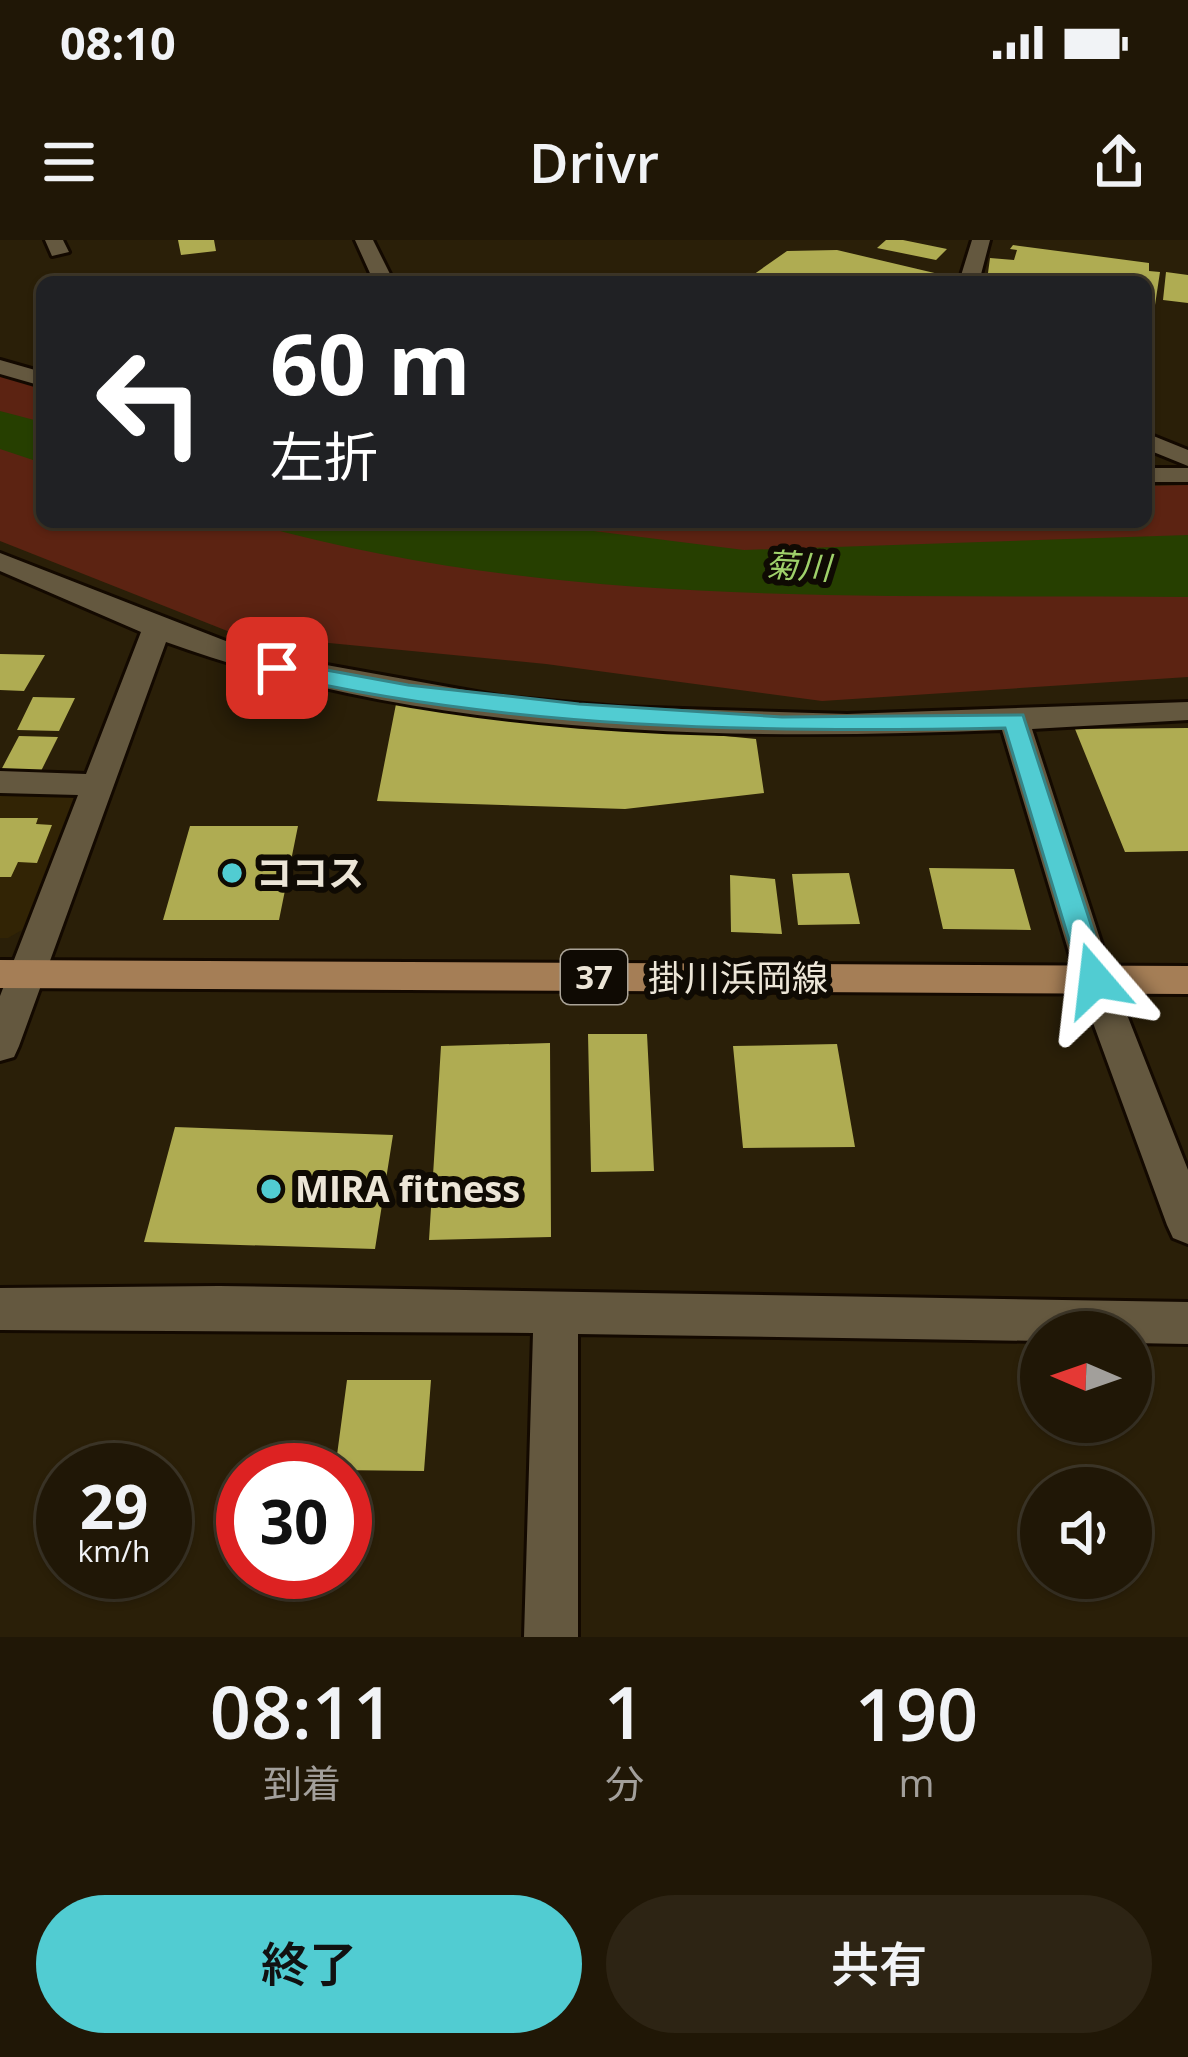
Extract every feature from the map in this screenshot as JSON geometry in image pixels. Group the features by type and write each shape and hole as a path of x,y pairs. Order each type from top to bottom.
{"main road":[{"name":"掛川浜岡線","path":"14,975 1188,980"}],"street":[{"path":"364,240 381,276"},
{"path":"971,276 981,240"},
{"path":"0,367 36,377"},
{"path":"1152,443 1188,459"},
{"path":"1152,476 1188,475"},
{"path":"0,561 157,629 277,668 514,706 782,725 1188,711"},
{"path":"0,1046 14,975 100,784 157,629"},
{"path":"1014,720 1095,980 1188,1225"},
{"path":"0,782 100,784"},
{"path":"0,1309 556,1311 1188,1323"},
{"path":"551,1637 556,1311"}],"shaded area":[{"path":"0,374 36,383 36,528 1152,528 1152,486 1188,485 1188,677 822,701 546,664 235,634 0,541"},
{"path":"0,791 68,791 80,805 34,923 8,938 0,938"}],"water":[{"path":"0,411 36,420 36,461 0,449"},
{"name":"菊川","path":"273,528 570,528 744,550 1188,535 1188,597 714,591 596,584 363,550"}],"building":[{"path":"178,240 214,240 216,251 181,255"},
{"path":"886,240 947,249 936,260 877,248"},
{"path":"1013,245 1149,263 1149,271 1160,272 1155,305 1152,276 988,273 990,258 1014,260 1017,250 1010,249"},
{"path":"837,250 943,275 752,276 787,251"},
{"path":"1166,272 1188,275 1188,303 1163,300"},
{"path":"0,654 45,655 24,691 0,690"},
{"path":"33,697 75,698 59,731 17,730"},
{"path":"396,704 756,739 764,793 625,809 377,801"},
{"path":"1188,728 1188,851 1125,852 1075,729"},
{"path":"19,736 58,737 40,773 0,772"},
{"path":"0,818 38,818 36,824 52,825 37,863 18,862 11,877 0,877"},
{"name":"ココス","path":"190,826 298,826 279,920 163,920"},
{"path":"929,868 1014,869 1031,930 943,929"},
{"path":"849,873 860,924 798,925 792,874"},
{"path":"730,875 775,879 782,934 731,932"},
{"path":"588,1034 647,1034 654,1171 591,1172"},
{"path":"550,1043 551,1237 429,1240 441,1046"},
{"path":"837,1044 855,1147 743,1148 733,1046"},
{"name":"MIRA fitness","path":"175,1127 393,1135 375,1249 144,1242"},
{"path":"347,1380 431,1380 424,1471 372,1470 372,1443 339,1443"}],"place":[{"name":"ココス","path":"232,873"},
{"name":"MIRA fitness","path":"271,1189"}],"route":[{"path":"277,668 408,692 579,711 782,725 1014,720 1095,980"}]}
